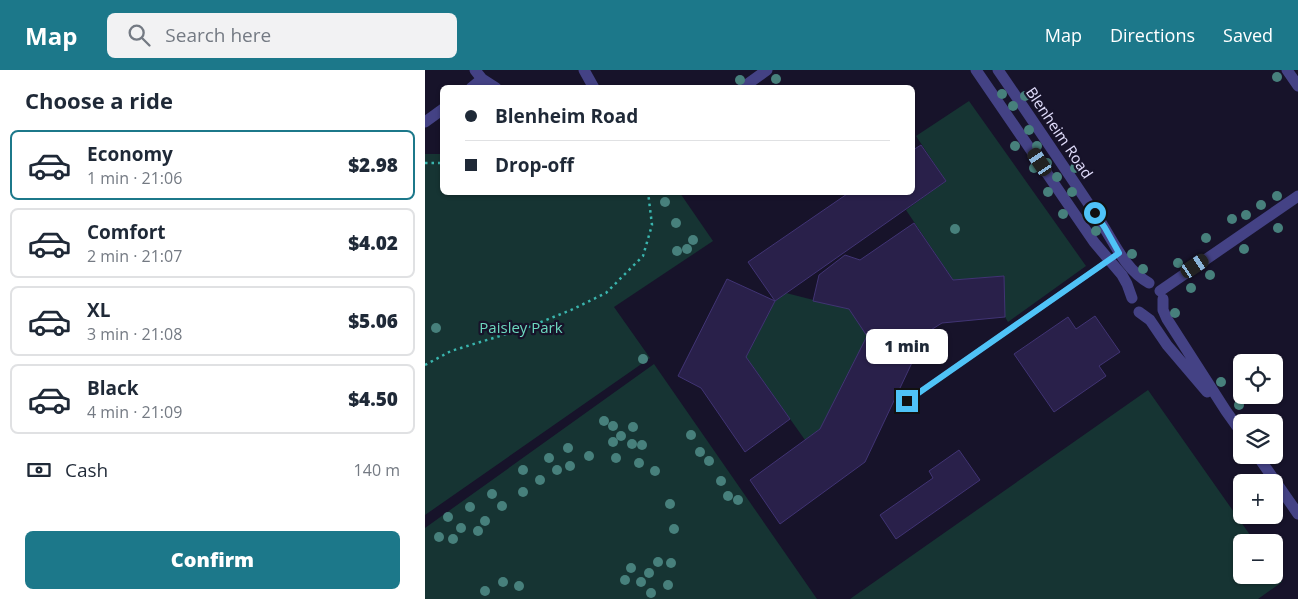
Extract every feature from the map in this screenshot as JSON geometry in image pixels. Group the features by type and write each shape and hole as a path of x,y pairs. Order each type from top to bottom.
{"street":[{"path":"584,70 592,85"},
{"path":"745,85 767,70"},
{"name":"Blenheim Road","path":"976,70 1094,242 1149,283"},
{"name":"Blenheim Road","path":"998,70 1105,228 1114,256 1132,298"},
{"path":"1287,70 1298,86"},
{"path":"478,75 492,85"},
{"path":"425,122 440,111"},
{"path":"1139,312 1148,314 1160,308 1161,295 1298,196"},
{"path":"1226,411 1174,354 1150,320 1134,306 1132,298 1138,286 1149,283 1156,286 1161,295 1163,310 1167,319 1233,421"},
{"path":"1174,354 1184,347"},
{"path":"1263,464 1298,514"}],"lane":[{"path":"907,401 1114,256"}],"path":[{"path":"425,163 440,163"},
{"path":"425,365 451,351 525,328 571,310 606,293 643,256 652,225 648,195"}],"green space":[{"path":"969,101 1086,266 1008,322 1005,317 1003,276 953,280 906,210 946,181 916,136"},
{"name":"Paisley Park","path":"425,154 440,154 440,195 681,195 713,241 614,307 650,358 425,515"},
{"path":"786,293 849,309 867,336 820,429 805,440 746,357 775,301"},
{"path":"654,364 817,599 425,599 425,528"},
{"path":"1148,390 1233,511 1233,524 1242,524 1249,534 1233,534 1233,584 1279,584 1258,599 850,599"}],"building":[{"path":"921,145 946,181 775,301 748,262 846,195 915,195 915,149"},
{"path":"914,223 953,280 1004,276 1005,317 942,323 926,333 865,462 780,524 750,480 820,429 867,336 849,309 813,301 819,275 845,255 860,260"},
{"path":"727,279 775,301 746,357 790,419 745,452 701,388 678,376"},
{"path":"1095,316 1120,352 1099,366 1106,376 1054,412 1014,354 1068,317 1076,329"},
{"path":"959,450 980,480 896,539 880,515 933,478 929,471"}],"route":[{"path":"907,401 1119,253 1095,213"}]}
